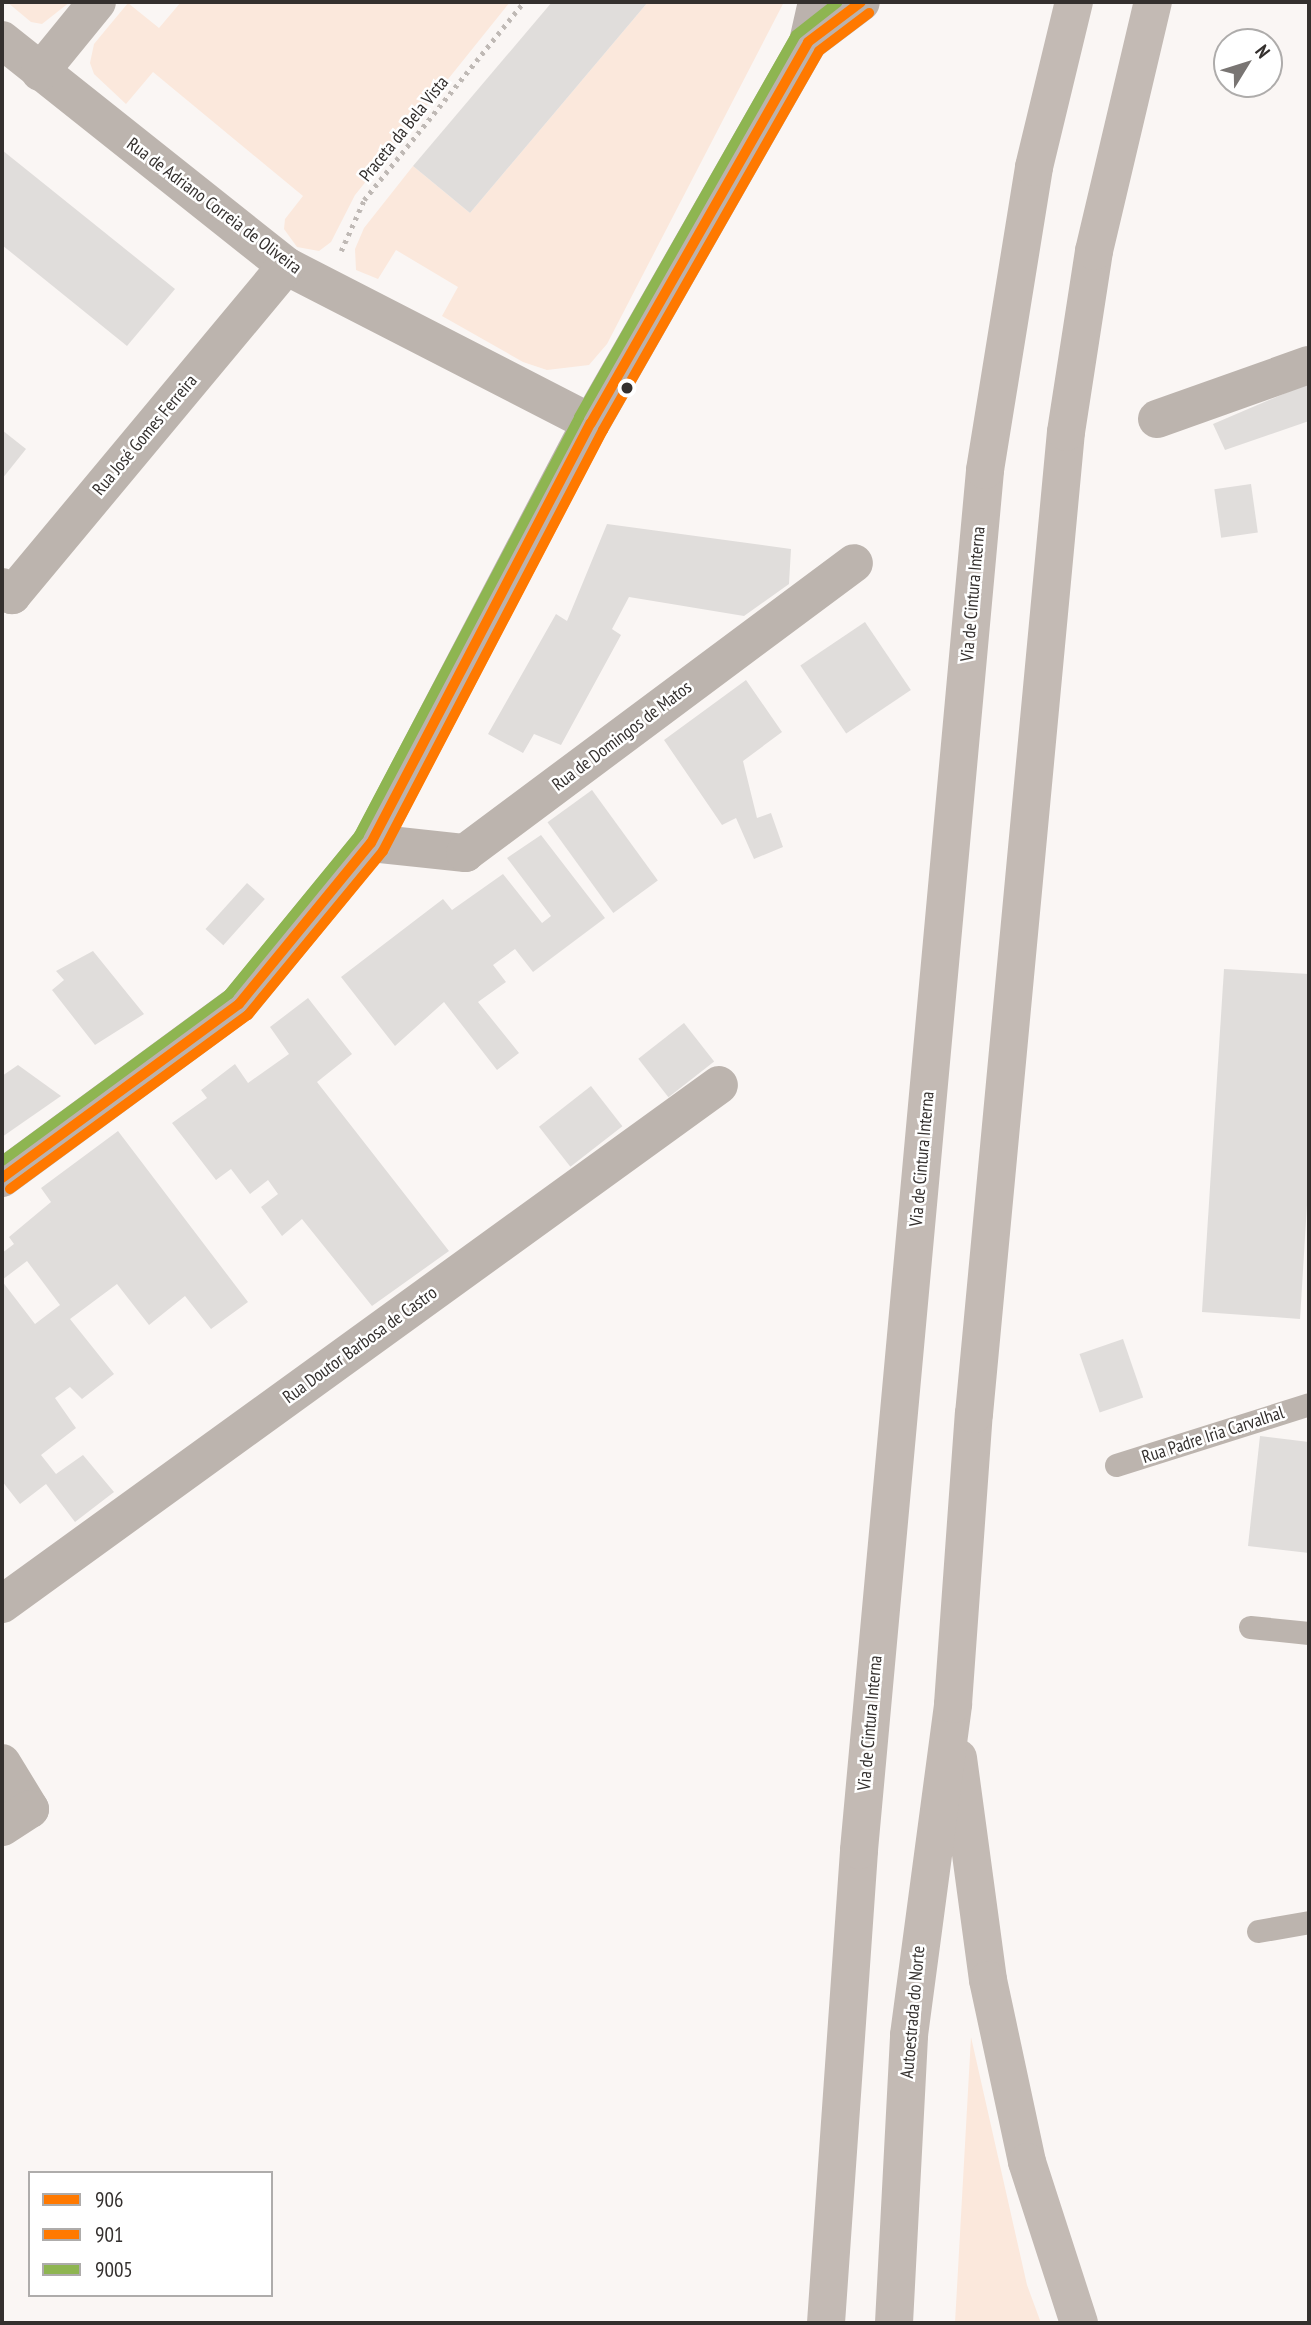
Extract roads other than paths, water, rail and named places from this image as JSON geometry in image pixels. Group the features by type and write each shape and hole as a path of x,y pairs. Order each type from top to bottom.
{"highway":[{"name":"Via de Cintura Interna","path":"826,2323 859,1850 985,470 1008,309 1074,2"},
{"path":"1079,2323 1027,2162 988,1980 953,1703 974,1414 1066,432 1094,251 1136,63 1153,2"},
{"name":"Autoestrada do Norte","path":"894,2323 909,2035 953,1703"}],"main road":[{"path":"2,1178 239,1004 371,844 591,423 807,42 817,2"},
{"path":"807,42 861,2"}],"street":[{"path":"40,72 97,2"},
{"name":"Rua de Adriano Correia de Oliveira","path":"2,40 286,266 591,423"},
{"name":"Rua José Gomes Ferreira","path":"2,587 12,595 286,266"},
{"path":"1157,419 1309,365"},
{"name":"Rua de Domingos de Matos","path":"371,844 465,853 855,563"},
{"name":"Rua Doutor Barbosa de Castro","path":"2,1604 719,1085"},
{"path":"2,1763 30,1808 2,1827"}],"lane":[{"name":"Rua Padre Iria Carvalhal","path":"1116,1465 1309,1404"},
{"path":"1250,1627 1309,1633"},
{"path":"1258,1931 1309,1922"}]}
